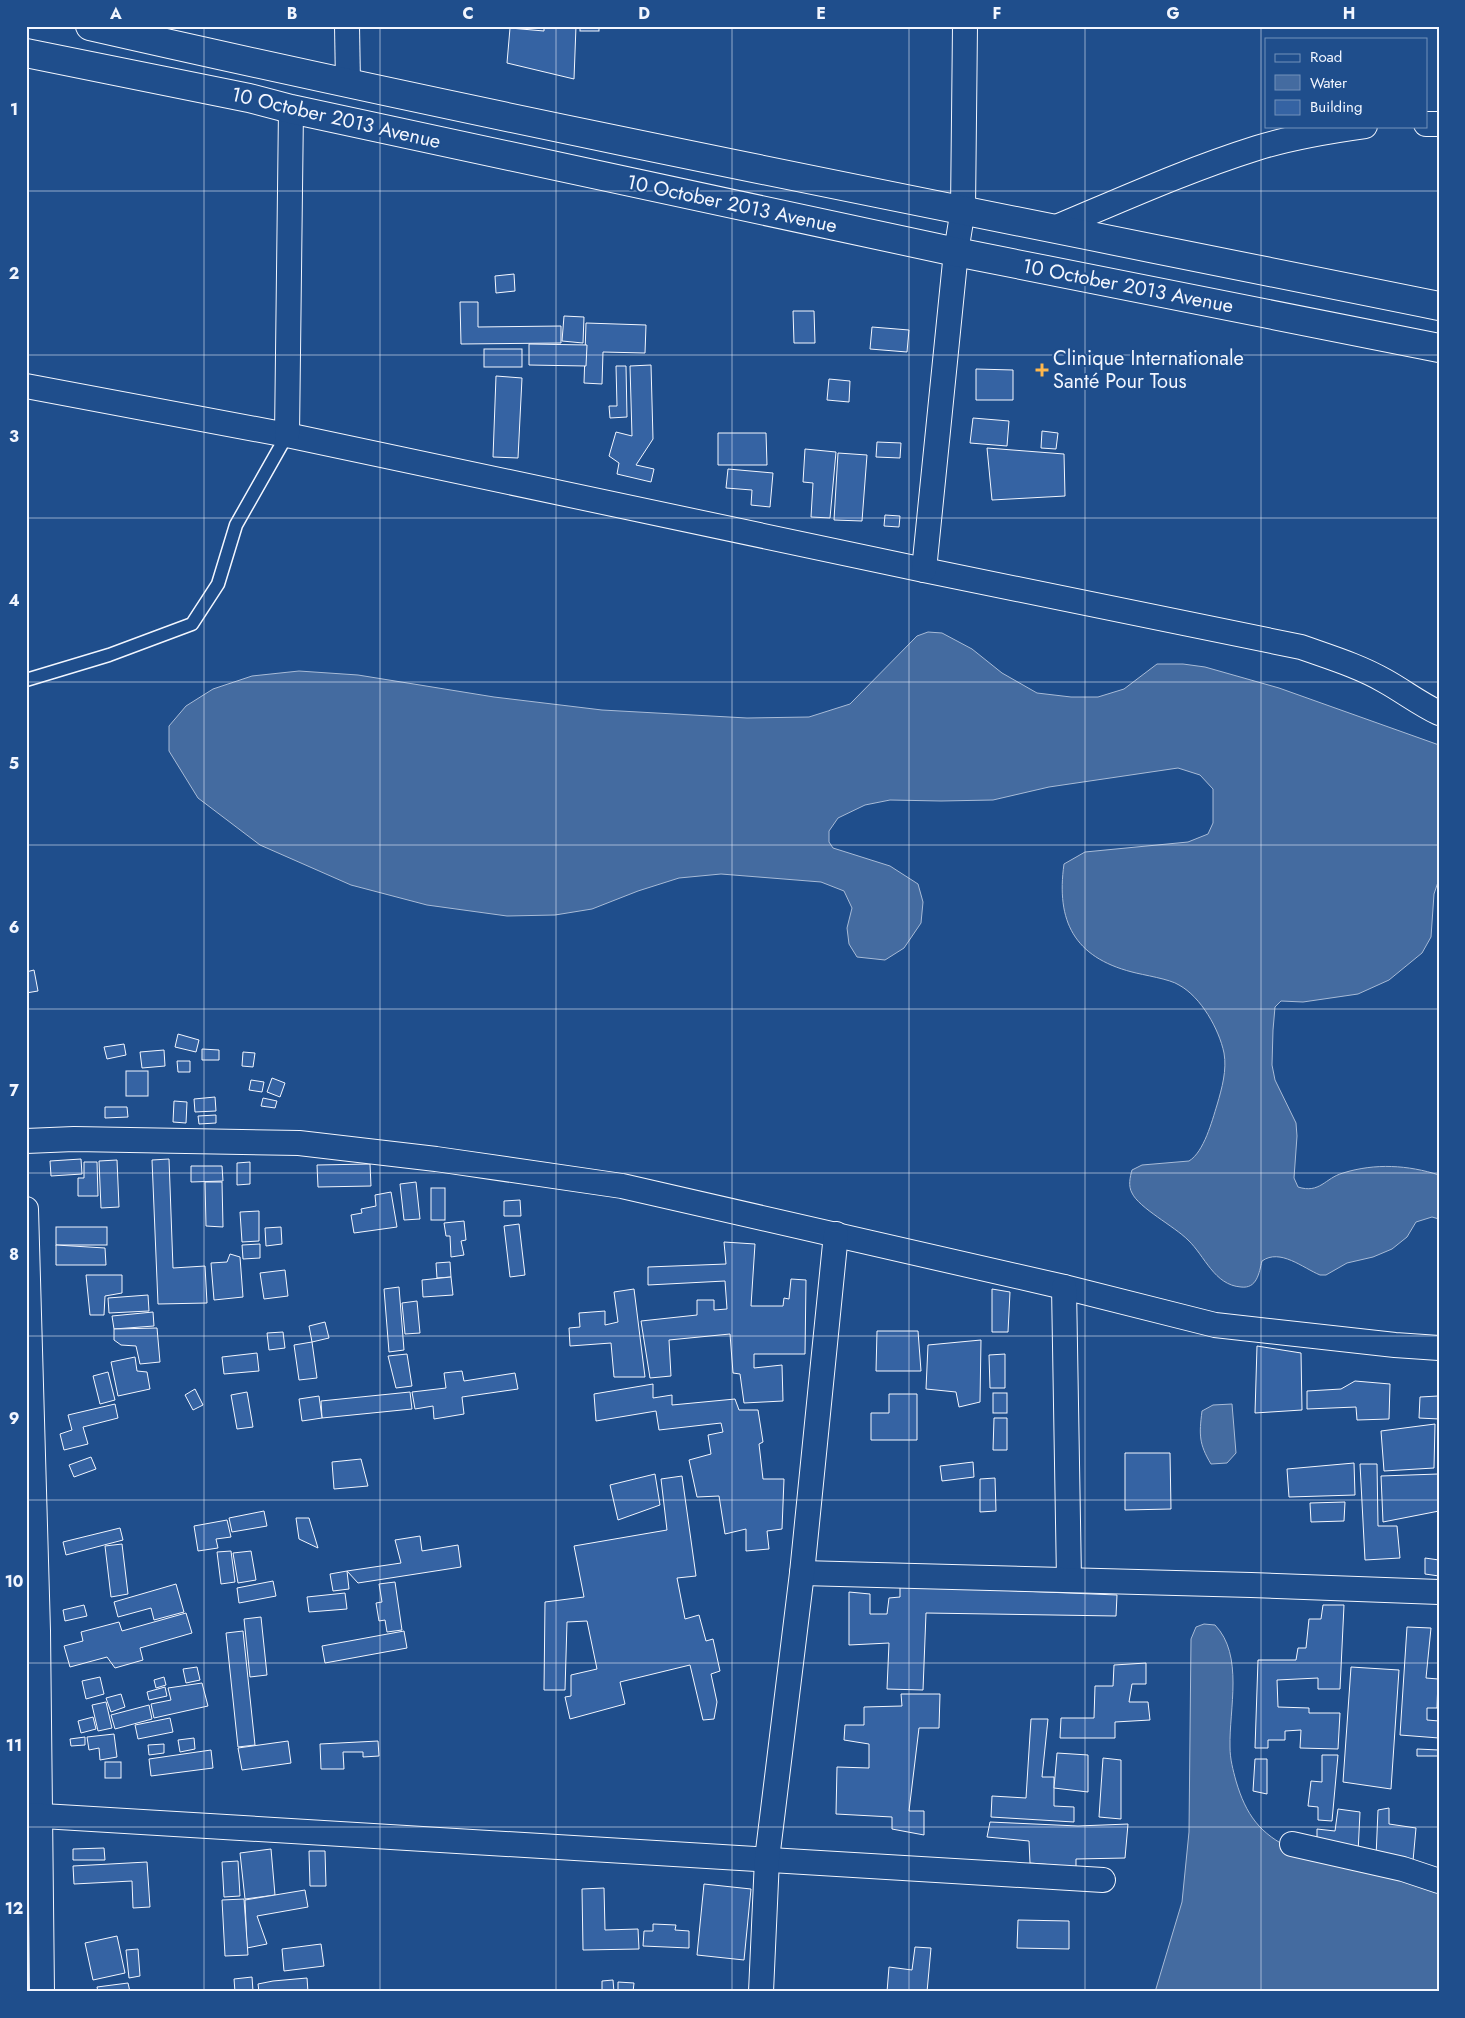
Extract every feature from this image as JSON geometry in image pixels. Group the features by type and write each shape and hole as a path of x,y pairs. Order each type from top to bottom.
{"highway":[{"name":"10 October 2013 Avenue","path":"90,26 122,30 348,83 1439,306"},
{"name":"10 October 2013 Avenue","path":"26,53 248,98 291,109 956,252 1439,348"}],"street":[{"path":"347,26 348,83"},
{"path":"924,570 956,252 963,209 965,26"},
{"path":"287,435 291,109"},
{"path":"1054,228 1190,170 1259,147 1325,132 1352,128"},
{"path":"26,386 287,435 924,570 1301,647 1349,664 1384,680 1427,707 1439,712"},
{"path":"26,1141 74,1139 299,1143 436,1159 622,1186 1064,1287 1215,1325 1395,1345 1439,1348"},
{"path":"26,1209 35,1485 34,1815 37,1988"},
{"path":"762,1992 767,1859 802,1573 836,1234"},
{"path":"1064,1287 1069,1580"},
{"path":"802,1573 1439,1592"},
{"path":"34,1815 1103,1880"},
{"path":"1292,1844 1403,1869 1439,1881"}],"lane":[{"path":"26,680 109,655 192,624 218,584 236,526 287,435"}],"water":[{"path":"928,632 942,633 972,649 1002,673 1037,693 1071,697 1098,697 1124,689 1157,664 1183,664 1205,667 1279,688 1439,745 1439,879 1434,894 1431,937 1422,953 1389,980 1358,994 1303,1002 1281,1001 1275,1007 1272,1065 1275,1080 1296,1123 1294,1178 1298,1187 1306,1189 1317,1187 1337,1175 1367,1168 1391,1166 1415,1169 1439,1175 1439,1219 1432,1217 1416,1222 1407,1237 1392,1249 1373,1257 1347,1263 1326,1275 1320,1275 1291,1260 1276,1257 1269,1258 1262,1261 1254,1283 1241,1287 1224,1281 1217,1275 1188,1240 1149,1211 1132,1193 1130,1179 1132,1170 1142,1165 1189,1161 1199,1151 1210,1127 1221,1092 1224,1053 1218,1034 1208,1015 1202,1005 1187,990 1169,981 1112,965 1096,957 1083,946 1073,934 1063,903 1064,864 1085,852 1188,842 1208,834 1213,823 1213,789 1200,775 1178,768 1049,787 993,800 890,800 865,805 838,818 829,831 829,842 833,848 890,866 918,884 923,902 921,923 904,948 885,960 857,957 849,944 847,928 852,908 844,891 821,882 721,874 679,878 638,891 592,909 555,915 507,916 427,905 351,885 260,845 198,798 169,751 169,726 186,706 213,689 252,676 299,671 358,675 494,697 602,710 747,718 809,717 850,704 917,636"},
{"path":"1232,1404 1236,1453 1227,1463 1211,1464 1204,1451 1201,1439 1202,1411 1213,1405"},
{"path":"1204,1624 1215,1625 1224,1637 1229,1651 1233,1683 1230,1732 1231,1756 1240,1793 1250,1814 1271,1837 1292,1849 1439,1886 1439,1992 1155,1992 1182,1902 1189,1832 1191,1639 1196,1627"}],"building":[{"path":"544,26 576,26 574,79 507,63 510,28 544,31"},
{"path":"580,26 599,26 599,31 580,31"},
{"path":"514,274 515,291 496,293 495,276"},
{"path":"460,302 478,302 478,327 561,326 561,343 461,344"},
{"path":"793,311 814,311 815,343 794,343"},
{"path":"564,316 584,317 583,343 562,341"},
{"path":"586,323 646,325 645,353 603,352 602,384 584,383"},
{"path":"872,327 909,330 907,352 870,349"},
{"path":"529,344 587,345 586,366 529,365"},
{"path":"484,349 522,349 522,367 484,367"},
{"path":"651,365 653,439 636,465 654,469 651,482 617,474 619,463 609,456 616,432 632,436 630,366"},
{"path":"616,366 626,366 627,417 610,418 609,406 617,406"},
{"path":"976,369 1013,370 1013,400 976,400"},
{"path":"496,376 522,378 518,458 493,457"},
{"path":"829,379 850,381 849,402 827,400"},
{"path":"973,418 1009,421 1007,446 970,443"},
{"path":"1042,431 1058,433 1056,449 1041,448"},
{"path":"718,433 766,433 767,465 718,465"},
{"path":"877,442 901,443 900,458 876,457"},
{"path":"987,448 1064,454 1065,496 992,500"},
{"path":"805,449 836,452 830,518 811,517 813,483 803,482"},
{"path":"838,453 867,455 862,521 834,520"},
{"path":"728,469 773,473 770,507 751,505 752,490 726,488"},
{"path":"885,515 900,516 899,527 884,526"},
{"path":"34,970 38,991 26,993 26,972"},
{"path":"178,1034 199,1040 196,1052 175,1047"},
{"path":"124,1044 126,1055 107,1059 104,1047"},
{"path":"202,1049 219,1050 219,1060 202,1060"},
{"path":"164,1050 165,1066 142,1068 140,1052"},
{"path":"243,1052 255,1053 253,1067 242,1066"},
{"path":"177,1061 190,1061 190,1072 178,1072"},
{"path":"126,1071 148,1071 148,1096 126,1096"},
{"path":"272,1078 285,1083 280,1097 267,1092"},
{"path":"251,1080 264,1082 262,1092 249,1090"},
{"path":"215,1097 216,1111 195,1112 194,1099"},
{"path":"263,1098 277,1101 275,1108 261,1106"},
{"path":"174,1101 187,1102 186,1123 173,1122"},
{"path":"105,1107 127,1107 128,1117 105,1118"},
{"path":"216,1115 216,1123 199,1124 198,1116"},
{"path":"81,1159 82,1174 51,1176 50,1161"},
{"path":"169,1159 173,1268 205,1266 207,1303 158,1304 152,1160"},
{"path":"117,1160 119,1207 101,1208 99,1161"},
{"path":"84,1162 97,1162 98,1196 78,1196 78,1178 84,1178"},
{"path":"250,1162 250,1184 237,1185 237,1163"},
{"path":"370,1164 371,1186 318,1187 317,1165"},
{"path":"191,1166 222,1166 223,1181 191,1182"},
{"path":"205,1182 222,1182 223,1227 206,1226"},
{"path":"416,1182 420,1219 404,1220 400,1184"},
{"path":"431,1188 445,1188 445,1220 431,1220"},
{"path":"391,1192 397,1227 354,1233 351,1215 362,1213 361,1209 376,1206 375,1195"},
{"path":"520,1200 521,1216 504,1216 504,1201"},
{"path":"259,1211 259,1241 242,1242 240,1212"},
{"path":"464,1221 466,1240 461,1241 464,1255 451,1257 450,1236 446,1236 444,1223"},
{"path":"519,1224 525,1275 510,1277 504,1226"},
{"path":"56,1227 107,1227 107,1245 56,1245"},
{"path":"281,1227 282,1244 266,1246 265,1228"},
{"path":"724,1242 755,1244 751,1306 783,1306 784,1298 789,1299 791,1279 806,1280 805,1354 754,1354 754,1368 782,1365 783,1401 744,1403 740,1374 733,1373 730,1334 669,1340 671,1376 650,1378 641,1321 697,1315 697,1300 714,1300 714,1310 727,1309 725,1281 648,1285 648,1267 726,1264"},
{"path":"260,1244 260,1258 243,1259 242,1245"},
{"path":"56,1245 105,1248 106,1265 56,1265"},
{"path":"230,1254 240,1257 243,1297 214,1300 211,1263 227,1262"},
{"path":"450,1262 451,1277 437,1278 436,1263"},
{"path":"285,1270 288,1296 264,1299 260,1273"},
{"path":"86,1275 122,1275 122,1293 105,1296 104,1315 90,1315"},
{"path":"451,1277 453,1295 423,1297 422,1280"},
{"path":"399,1287 404,1350 389,1352 384,1289"},
{"path":"634,1289 645,1377 614,1377 611,1343 570,1346 569,1328 580,1327 579,1313 605,1311 605,1325 618,1322 614,1292"},
{"path":"992,1289 1010,1292 1008,1332 992,1332"},
{"path":"148,1295 149,1311 109,1313 108,1298"},
{"path":"417,1301 420,1333 405,1334 402,1303"},
{"path":"153,1312 154,1326 114,1329 112,1316"},
{"path":"325,1322 329,1338 312,1342 309,1326"},
{"path":"157,1328 160,1362 140,1364 136,1346 121,1345 114,1340 114,1329"},
{"path":"877,1331 918,1331 921,1371 876,1371"},
{"path":"283,1332 285,1348 269,1350 267,1333"},
{"path":"981,1340 980,1402 959,1407 956,1392 926,1389 928,1345"},
{"path":"312,1342 317,1378 299,1380 294,1345"},
{"path":"1257,1346 1301,1353 1302,1410 1255,1413"},
{"path":"257,1353 259,1371 224,1374 222,1357"},
{"path":"407,1354 412,1386 396,1388 388,1356"},
{"path":"1005,1354 1005,1388 990,1388 989,1355"},
{"path":"135,1357 137,1371 147,1372 150,1389 118,1396 111,1362"},
{"path":"462,1371 464,1381 515,1373 518,1389 462,1397 464,1414 434,1419 433,1406 415,1409 412,1392 446,1388 444,1373"},
{"path":"108,1372 115,1400 100,1404 93,1376"},
{"path":"1355,1381 1390,1384 1389,1419 1357,1420 1356,1407 1307,1409 1307,1391 1341,1389"},
{"path":"653,1384 653,1398 672,1395 672,1405 735,1399 739,1410 758,1410 763,1442 759,1444 763,1479 784,1479 782,1529 767,1531 769,1549 746,1551 746,1529 725,1534 719,1496 697,1497 689,1460 711,1454 708,1435 723,1432 721,1423 659,1430 656,1411 596,1421 594,1394"},
{"path":"195,1389 203,1405 193,1410 185,1395"},
{"path":"247,1392 253,1427 237,1429 231,1395"},
{"path":"410,1392 412,1409 322,1418 321,1401"},
{"path":"993,1393 1007,1393 1007,1413 993,1413"},
{"path":"889,1394 917,1394 917,1440 871,1440 871,1413 889,1413"},
{"path":"319,1396 322,1418 302,1421 299,1399"},
{"path":"1438,1396 1439,1419 1419,1418 1420,1397"},
{"path":"115,1404 118,1418 83,1427 88,1444 64,1450 60,1434 72,1430 68,1415"},
{"path":"994,1418 1007,1418 1007,1450 993,1450"},
{"path":"1435,1424 1434,1468 1384,1471 1381,1431"},
{"path":"1125,1453 1170,1453 1171,1509 1125,1510"},
{"path":"91,1457 96,1469 74,1477 69,1465"},
{"path":"361,1459 368,1486 334,1489 332,1462"},
{"path":"973,1462 974,1477 942,1481 940,1466"},
{"path":"1354,1463 1355,1495 1289,1497 1287,1469"},
{"path":"1360,1464 1377,1464 1378,1526 1397,1526 1400,1558 1365,1560"},
{"path":"655,1474 660,1505 618,1520 610,1485"},
{"path":"1438,1474 1439,1511 1383,1522 1381,1476"},
{"path":"682,1476 696,1576 677,1578 685,1619 699,1615 706,1641 713,1639 720,1671 711,1674 717,1702 714,1719 703,1720 690,1665 620,1682 625,1704 570,1719 565,1697 571,1696 571,1675 597,1669 587,1621 567,1622 565,1690 544,1690 545,1602 584,1597 574,1546 667,1530 661,1479"},
{"path":"995,1478 996,1511 980,1512 980,1479"},
{"path":"1345,1502 1344,1521 1311,1522 1310,1503"},
{"path":"264,1511 267,1526 232,1532 229,1518"},
{"path":"296,1518 309,1518 318,1548 299,1539"},
{"path":"227,1520 231,1537 216,1539 218,1548 198,1551 194,1526"},
{"path":"120,1528 123,1540 66,1555 63,1542"},
{"path":"420,1536 422,1551 458,1545 461,1567 358,1583 347,1571 401,1563 395,1540"},
{"path":"122,1544 128,1594 111,1597 105,1546"},
{"path":"231,1551 235,1582 221,1584 217,1552"},
{"path":"251,1551 256,1580 238,1583 233,1553"},
{"path":"1425,1558 1439,1560 1439,1576 1425,1574"},
{"path":"347,1571 349,1589 333,1591 330,1574"},
{"path":"273,1581 276,1596 239,1603 237,1588"},
{"path":"395,1582 402,1630 387,1632 385,1620 379,1621 376,1603 382,1602 379,1584"},
{"path":"176,1584 184,1612 154,1620 151,1608 118,1617 114,1602"},
{"path":"900,1586 1117,1595 1116,1616 926,1613 923,1690 887,1689 889,1643 849,1645 849,1592 870,1594 870,1614 887,1614 889,1598 900,1597"},
{"path":"345,1593 347,1609 309,1612 307,1597"},
{"path":"84,1605 87,1616 65,1621 63,1610"},
{"path":"1323,1605 1344,1605 1340,1689 1318,1689 1318,1678 1277,1680 1278,1707 1309,1708 1309,1713 1340,1713 1338,1749 1300,1748 1301,1730 1285,1731 1285,1740 1268,1740 1268,1748 1255,1748 1258,1660 1296,1660 1298,1648 1306,1648 1309,1619 1321,1619"},
{"path":"186,1613 192,1633 140,1648 143,1660 115,1668 107,1657 70,1667 64,1646 83,1641 81,1632 119,1622 122,1631"},
{"path":"261,1617 267,1675 250,1677 244,1619"},
{"path":"1407,1627 1431,1628 1426,1678 1438,1679 1437,1708 1427,1708 1427,1720 1439,1721 1439,1738 1400,1735"},
{"path":"243,1631 255,1745 238,1747 226,1633"},
{"path":"404,1631 407,1648 325,1663 322,1646"},
{"path":"1146,1663 1146,1684 1132,1684 1129,1702 1148,1702 1150,1720 1115,1722 1115,1738 1060,1738 1061,1718 1094,1718 1095,1686 1113,1686 1114,1665"},
{"path":"197,1667 200,1680 186,1683 183,1669"},
{"path":"1351,1667 1399,1670 1391,1789 1343,1782"},
{"path":"100,1677 104,1694 86,1699 82,1681"},
{"path":"164,1677 166,1685 156,1688 154,1680"},
{"path":"202,1683 208,1706 154,1718 151,1704 171,1700 168,1688"},
{"path":"165,1687 167,1696 149,1700 147,1692"},
{"path":"121,1694 125,1707 111,1712 106,1698"},
{"path":"901,1694 940,1694 939,1728 919,1728 909,1811 924,1811 924,1835 892,1829 892,1817 836,1814 837,1767 869,1768 869,1744 844,1740 845,1725 864,1725 864,1707 902,1706"},
{"path":"106,1702 112,1728 98,1731 92,1705"},
{"path":"149,1705 152,1719 115,1729 111,1715"},
{"path":"93,1717 96,1729 81,1733 78,1721"},
{"path":"170,1718 173,1732 138,1739 135,1725"},
{"path":"1031,1719 1048,1719 1042,1777 1054,1777 1054,1806 1074,1807 1074,1822 991,1817 992,1796 1026,1798"},
{"path":"114,1734 117,1757 100,1760 99,1748 89,1750 87,1737"},
{"path":"85,1737 85,1745 71,1746 70,1739"},
{"path":"194,1738 195,1749 180,1752 178,1740"},
{"path":"288,1741 291,1763 242,1770 238,1748"},
{"path":"378,1741 379,1756 363,1757 363,1752 343,1752 344,1769 321,1769 320,1744"},
{"path":"164,1744 164,1753 149,1755 148,1745"},
{"path":"1417,1749 1439,1750 1439,1756 1417,1756"},
{"path":"211,1750 213,1768 151,1776 149,1759"},
{"path":"1057,1753 1088,1755 1088,1792 1054,1788"},
{"path":"1322,1755 1338,1755 1332,1821 1318,1820 1318,1807 1308,1806 1311,1781 1322,1782"},
{"path":"1103,1758 1121,1760 1121,1819 1099,1817"},
{"path":"1255,1759 1267,1759 1267,1794 1253,1791"},
{"path":"105,1762 121,1762 121,1778 105,1778"},
{"path":"1389,1808 1389,1824 1416,1828 1413,1861 1376,1857 1378,1810"},
{"path":"1338,1809 1360,1812 1358,1853 1317,1845 1317,1829 1335,1831"},
{"path":"990,1822 1078,1826 1128,1824 1125,1858 1076,1859 1076,1867 1030,1863 1029,1841 987,1837"},
{"path":"104,1848 105,1860 73,1860 73,1849"},
{"path":"271,1849 275,1895 245,1899 240,1853"},
{"path":"309,1851 325,1851 326,1886 310,1886"},
{"path":"238,1861 240,1896 224,1897 222,1862"},
{"path":"147,1862 150,1907 133,1908 132,1881 74,1884 73,1866"},
{"path":"704,1884 751,1889 744,1960 697,1955"},
{"path":"604,1888 605,1930 638,1929 639,1949 583,1950 582,1889"},
{"path":"305,1890 308,1907 257,1916 267,1944 247,1948 245,1900"},
{"path":"244,1899 248,1955 225,1956 222,1900"},
{"path":"1018,1920 1069,1921 1069,1949 1017,1948"},
{"path":"653,1924 676,1925 675,1930 689,1931 689,1948 643,1946 644,1931 653,1931"},
{"path":"117,1936 125,1973 93,1980 85,1943"},
{"path":"321,1944 324,1966 284,1971 282,1949"},
{"path":"915,1947 931,1948 927,1992 887,1992 889,1967 912,1970"},
{"path":"138,1949 140,1976 129,1978 126,1950"},
{"path":"252,1977 253,1991 235,1992 234,1979"},
{"path":"307,1978 308,1992 259,1992 258,1984"},
{"path":"613,1980 614,1992 602,1992 602,1981"},
{"path":"618,1982 634,1983 633,1992 618,1992"},
{"path":"128,1983 130,1992 98,1992 97,1987"}],"place":[{"name":"Clinique Internationale Santé Pour Tous","path":"1042,370"}]}
